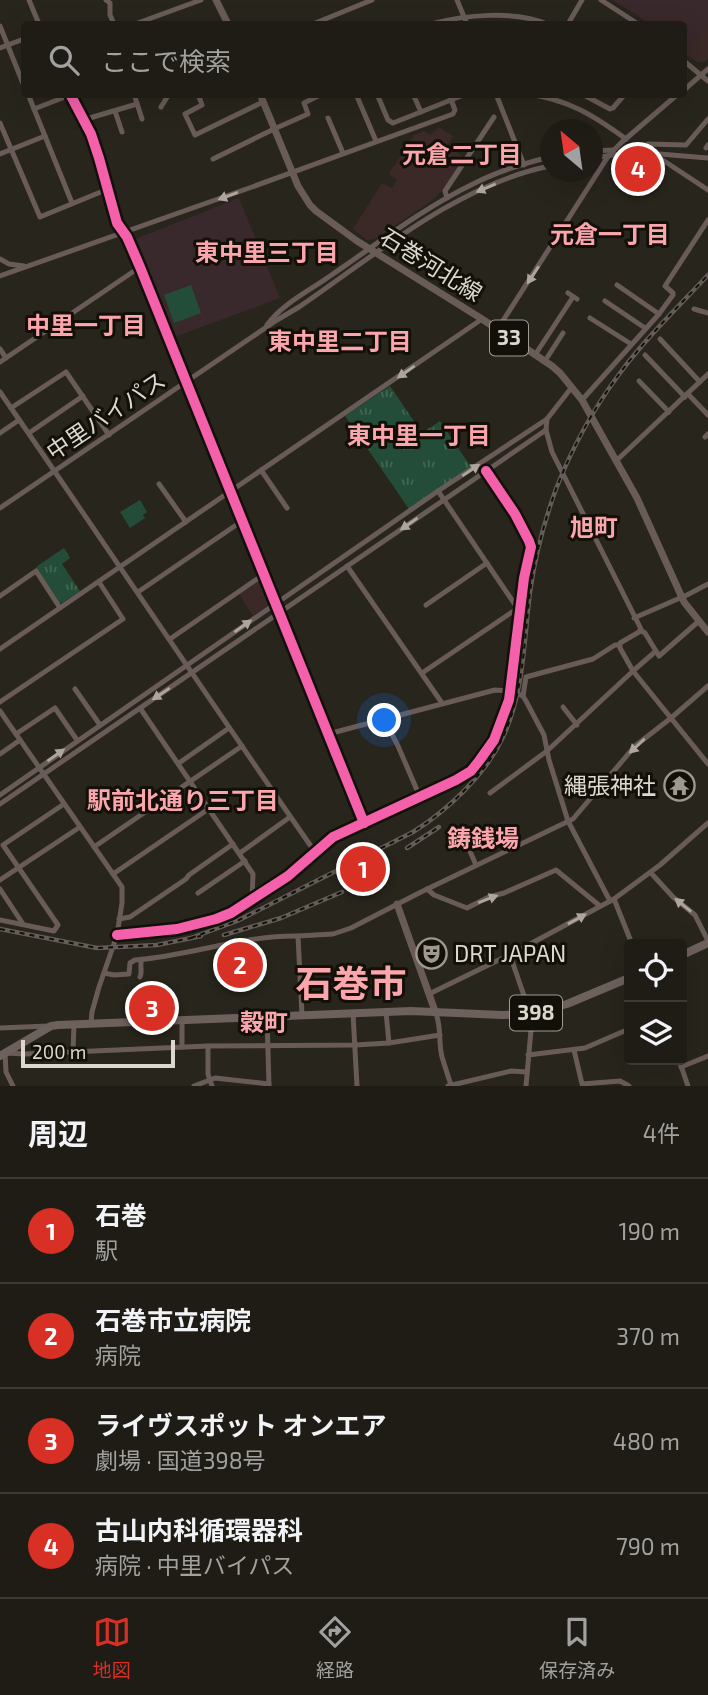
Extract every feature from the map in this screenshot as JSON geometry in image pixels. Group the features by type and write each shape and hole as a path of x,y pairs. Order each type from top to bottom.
{"highway":[{"path":"687,952 708,942"},
{"name":"398","path":"3,1054 51,1026 74,1024 386,1012 531,1014 567,1004 624,980"}],"main road":[{"path":"216,0 226,21"},
{"name":"石巻河北線","path":"262,98 292,172 303,194 316,211 373,251 545,361 572,387 637,498 681,597 708,632"},
{"path":"397,904 436,1011"}],"street":[{"path":"29,0 38,21"},
{"path":"106,0 110,3 113,21"},
{"path":"143,21 201,0"},
{"path":"320,21 372,0"},
{"path":"457,0 466,21"},
{"path":"570,21 582,0"},
{"path":"601,0 633,21"},
{"path":"448,21 503,16 533,21"},
{"path":"0,26 21,78"},
{"path":"0,48 21,40"},
{"path":"687,63 708,81"},
{"path":"687,87 708,69"},
{"path":"30,98 72,203"},
{"path":"34,109 63,98"},
{"path":"72,98 95,146 117,223 127,237 140,267 364,823"},
{"path":"135,98 142,119"},
{"path":"161,107 167,98"},
{"path":"199,98 202,105 185,114 195,135 262,98"},
{"path":"213,159 308,114 304,103 314,98"},
{"path":"358,98 376,141"},
{"path":"379,98 390,122 394,123 448,98"},
{"path":"415,98 421,112"},
{"path":"0,276 455,113 450,98"},
{"path":"498,98 527,172"},
{"path":"544,98 583,110 626,139"},
{"path":"592,98 611,109 621,98"},
{"path":"497,330 612,153 673,98"},
{"path":"83,120 137,104"},
{"path":"116,111 122,132"},
{"path":"447,198 445,191 494,117"},
{"path":"328,118 344,153"},
{"path":"642,152 643,147 649,144 686,145 708,119"},
{"path":"0,123 40,217 108,188"},
{"path":"0,155 44,136"},
{"path":"603,152 642,152 708,158"},
{"path":"603,155 612,153"},
{"path":"651,153 708,190"},
{"name":"中里バイパス","path":"0,508 301,306 447,198 477,182 540,160"},
{"name":"中里バイパス","path":"373,251 476,191 540,169"},
{"path":"582,400 673,295 665,286 708,220"},
{"path":"0,259 9,264 27,267"},
{"path":"0,362 140,267"},
{"path":"617,285 659,314"},
{"path":"535,355 572,296"},
{"path":"605,301 645,328"},
{"path":"694,309 708,313"},
{"path":"590,318 631,344"},
{"path":"0,649 482,319"},
{"path":"545,361 563,333"},
{"path":"660,339 700,382"},
{"path":"0,349 6,358"},
{"path":"645,355 708,415"},
{"path":"11,408 66,372 109,435"},
{"path":"616,461 708,374"},
{"path":"639,381 668,412"},
{"path":"0,795 275,603 547,419 572,387"},
{"path":"0,392 315,852"},
{"path":"29,433 83,396"},
{"path":"547,419 546,430 552,452 640,630 645,633 659,656 699,621"},
{"path":"0,433 19,420"},
{"path":"0,804 546,430"},
{"path":"261,470 287,508"},
{"path":"117,935 177,929 231,913 288,876 333,837 471,771 494,740 511,691 519,610 531,547 515,514 486,471"},
{"path":"159,484 186,522"},
{"path":"438,491 519,610"},
{"path":"138,592 242,521"},
{"path":"373,536 379,545"},
{"path":"426,605 487,563"},
{"path":"347,566 442,703"},
{"path":"0,596 36,571 60,608"},
{"path":"170,639 263,575"},
{"path":"0,702 123,619 99,582"},
{"path":"634,618 708,585"},
{"path":"422,673 519,610"},
{"path":"523,696 526,677 593,659 640,630"},
{"path":"619,645 632,671 708,764"},
{"path":"490,793 547,751 656,651"},
{"path":"104,973 129,974 130,963 135,960 267,937 342,932 576,816 635,746 708,686"},
{"path":"75,689 100,725"},
{"path":"328,734 495,690 511,691 523,696 539,724 568,821 612,900 630,939"},
{"path":"563,706 577,725"},
{"path":"0,754 55,708 77,740"},
{"path":"140,708 246,861 253,876 252,899"},
{"path":"0,711 122,890 117,935 92,1013 92,1023"},
{"path":"384,719 420,797"},
{"path":"0,728 8,722"},
{"path":"178,763 229,728"},
{"path":"94,847 242,747"},
{"path":"0,920 54,931 58,925 3,845 64,804"},
{"path":"113,874 210,808"},
{"path":"240,853 290,817"},
{"path":"429,994 510,955 612,900 651,873 708,823"},
{"path":"0,880 80,827"},
{"path":"462,833 476,865"},
{"path":"119,919 130,917 233,844"},
{"path":"198,893 246,861"},
{"path":"427,889 434,895 467,908 556,870 600,906"},
{"path":"651,873 673,897 695,915 708,942"},
{"path":"0,889 24,925"},
{"path":"298,936 302,1015"},
{"path":"510,955 531,1014 526,1086"},
{"path":"140,978 142,960"},
{"path":"436,1011 449,1086 511,1071 527,1072"},
{"path":"386,1012 388,1043"},
{"path":"353,1013 357,1086"},
{"path":"194,1086 211,1083 215,1077 269,1085 267,1016"},
{"path":"182,1019 182,1047"},
{"path":"73,1052 74,1024"},
{"path":"0,1028 51,1026"},
{"path":"27,1040 31,1034 28,1027"},
{"path":"528,1055 585,1048 624,1030"},
{"path":"13,1086 6,1072 3,1054 208,1046 355,1045 440,1035"},
{"path":"208,1046 208,1074 211,1083"},
{"path":"574,1050 582,1084 620,1081 629,1086"},
{"path":"688,1086 681,1067 708,1056"}],"shaded area":[{"path":"612,0 708,0 708,23 687,44 687,21 645,21"},
{"path":"708,23 708,59 697,62 687,55 687,44"},
{"path":"439,127 453,136 447,146 465,158 444,189 430,202 375,239 367,240 353,229 382,183 392,188 397,180 389,174 414,135 424,131 430,135"},
{"path":"239,198 280,298 172,338 135,239"},
{"path":"257,582 261,583 270,604 253,616 239,594"}],"green space":[{"path":"191,285 201,313 174,323 164,295"},
{"path":"390,386 422,433 440,421 471,467 409,509 345,416"},
{"path":"140,500 147,512 143,515 145,518 130,528 120,512"},
{"path":"64,548 70,558 62,564 80,591 59,603 36,567"}],"waterway":[{"path":"513,688 532,554"}],"railway":[{"path":"191,938 237,921 413,832 452,802 487,764 503,737 515,702 537,553 556,489 569,459 592,415 620,373 651,335 708,275"},
{"path":"407,848 439,827"},
{"path":"224,935 281,918 342,892"},
{"path":"0,929 97,948 157,945 201,936"}],"cycle path":[{"path":"72,98 91,134 117,223 127,237 140,267 364,823"},
{"path":"117,935 177,929 231,913 288,876 333,837 456,780 471,771 479,761 494,740 509,700 524,578 531,547 515,514 486,471"}],"place":[{"name":"古山内科循環器科","path":"638,169"},
{"name":"縄張神社","path":"679,786"},
{"name":"石巻","path":"363,869"},
{"name":"DRT JAPAN","path":"431,954"},
{"name":"石巻市立病院","path":"240,965"},
{"name":"ライヴスポット オンエア","path":"152,1008"}],"district":[{"name":"元倉二丁目","path":"462,155"},
{"name":"元倉一丁目","path":"610,235"},
{"name":"東中里三丁目","path":"267,253"},
{"name":"中里一丁目","path":"86,326"},
{"name":"東中里二丁目","path":"340,342"},
{"name":"東中里一丁目","path":"419,436"},
{"name":"旭町","path":"594,528"},
{"name":"駅前北通り三丁目","path":"183,801"},
{"name":"鋳銭場","path":"483,839"},
{"name":"石巻市","path":"351,984"},
{"name":"穀町","path":"264,1023"}]}
